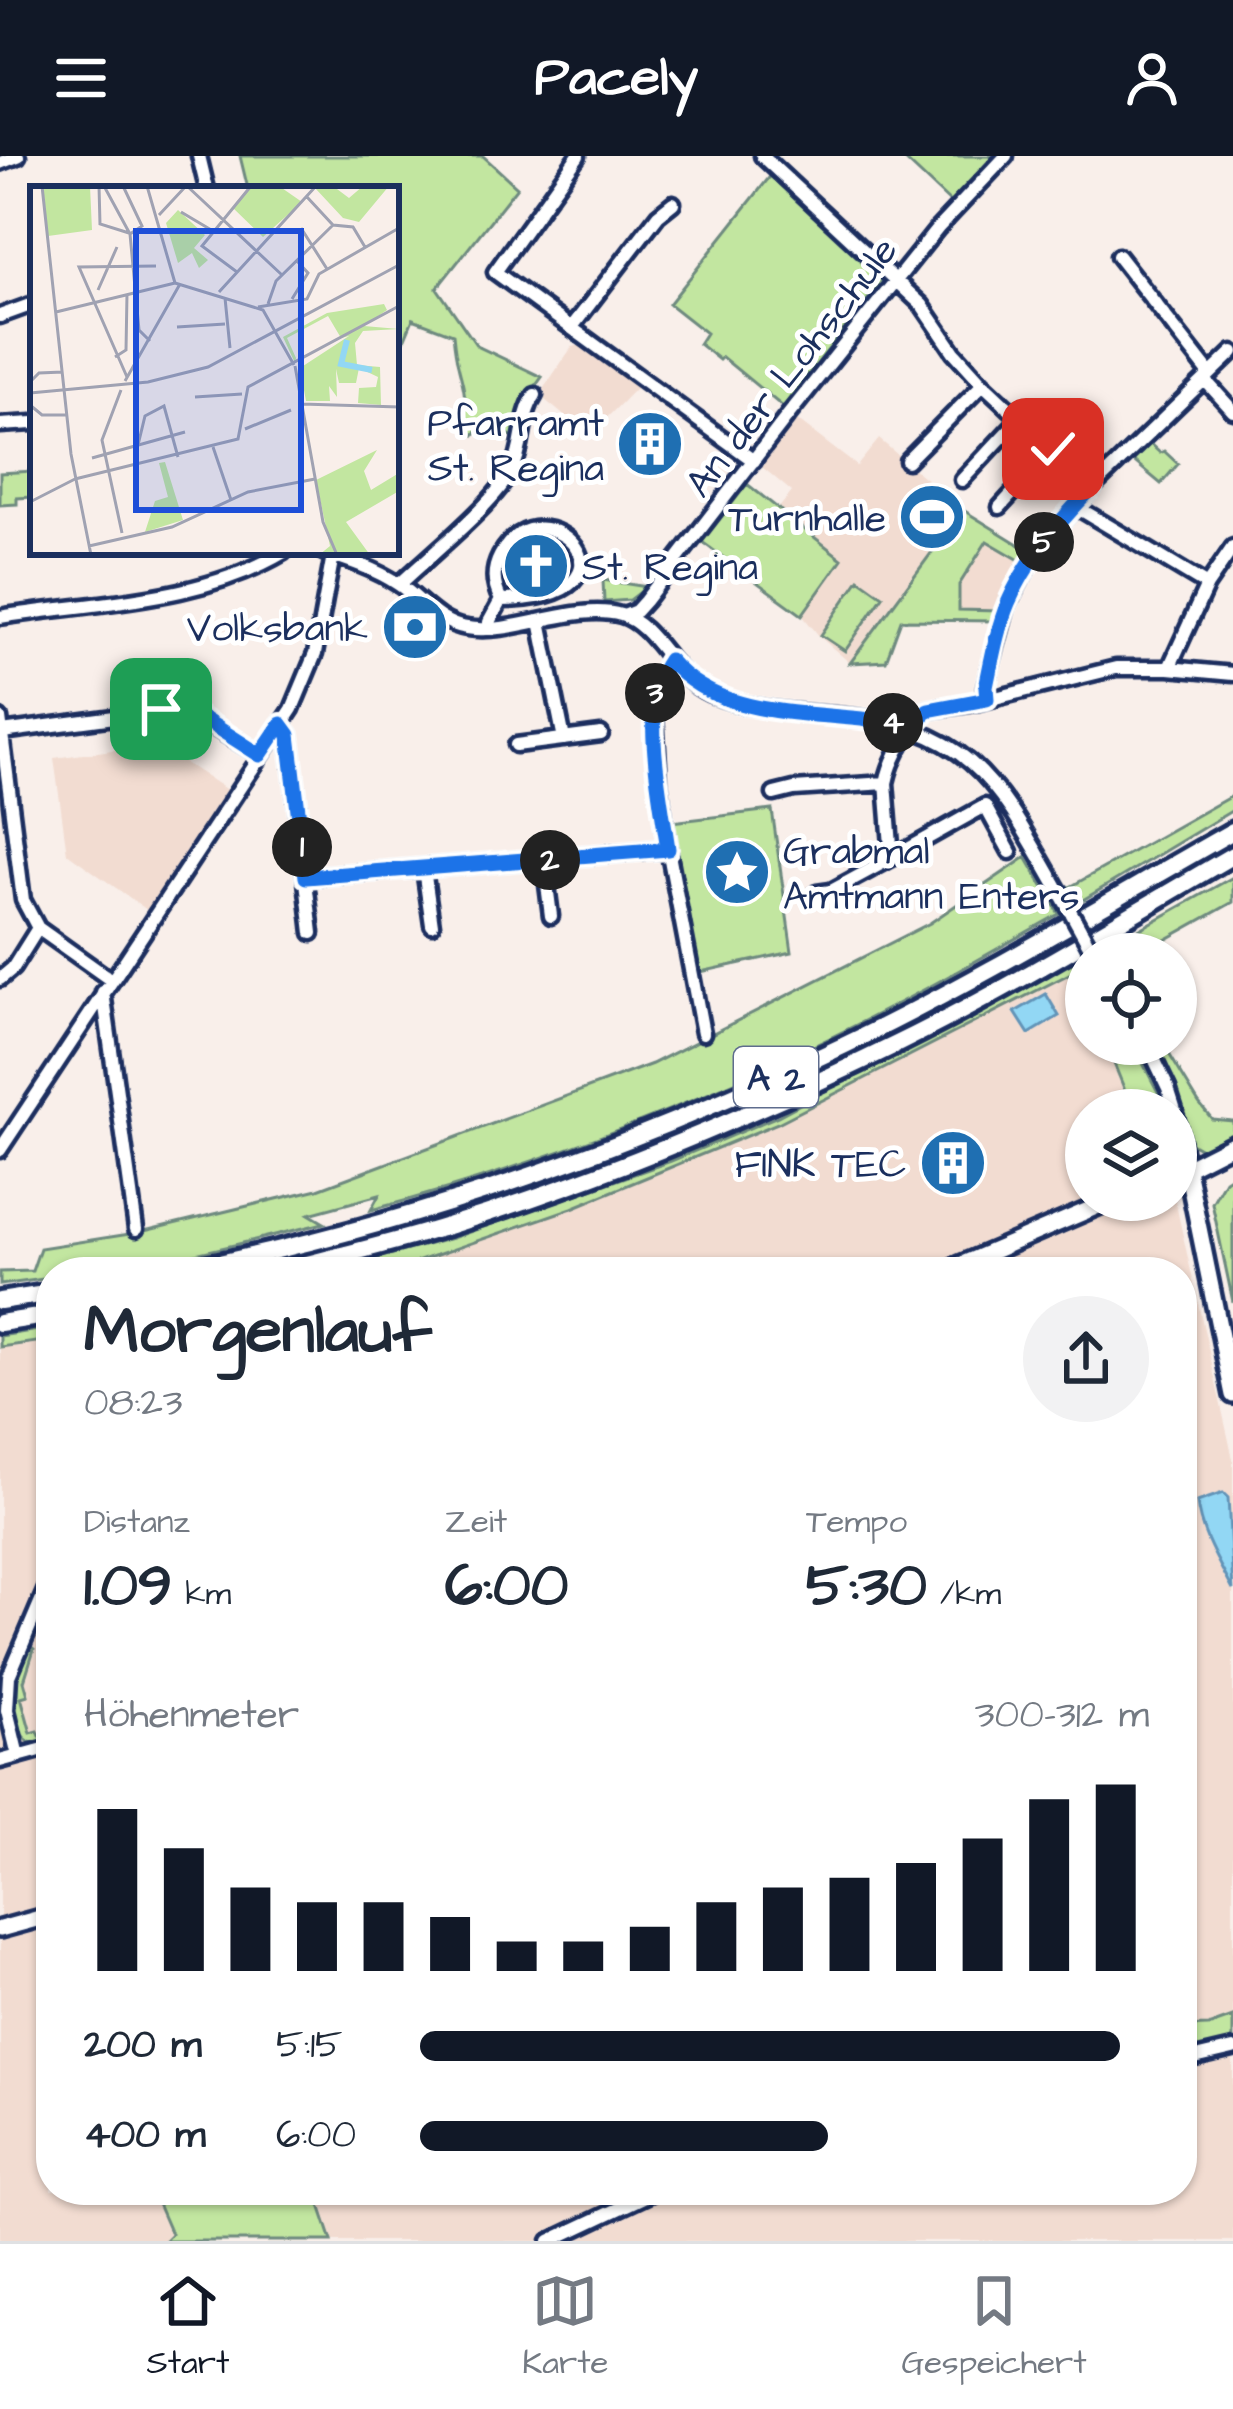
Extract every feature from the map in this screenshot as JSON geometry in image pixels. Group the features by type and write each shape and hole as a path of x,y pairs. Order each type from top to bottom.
{"highway":[{"name":"A 2","path":"240,1257 406,1215 539,1174 658,1129 846,1045 1233,831"},
{"name":"A 2","path":"332,1257 450,1226 650,1154 752,1111 901,1043 1233,855"},
{"path":"0,1301 36,1295"},
{"path":"0,1323 36,1317"}],"main road":[{"path":"1197,1163 1233,1144"},
{"path":"979,1257 1065,1220"},
{"path":"1193,1221 1233,1395"},
{"path":"0,1929 36,1919"}],"street":[{"path":"0,164 18,156"},
{"path":"199,156 206,186"},
{"path":"762,156 922,305 983,384 1093,487"},
{"name":"An der Lohschule","path":"626,616 644,602 938,228 1006,156"},
{"path":"574,157 495,272 754,461"},
{"path":"572,327 658,215 674,203"},
{"path":"1118,256 1233,411"},
{"path":"0,316 30,305"},
{"path":"987,699 1006,606 1030,562 1093,487 1233,352"},
{"path":"907,461 983,384"},
{"path":"400,584 508,478 535,395"},
{"path":"962,480 1020,418"},
{"path":"0,425 30,423"},
{"path":"1000,507 1053,449"},
{"path":"1075,506 1207,586"},
{"path":"552,531 575,543 578,577 564,589 501,600 494,572 502,553 518,535 552,531"},
{"path":"1169,668 1207,586 1233,547"},
{"path":"0,617 189,589 243,573 278,555"},
{"path":"0,1150 301,689 315,654 327,555"},
{"path":"330,555 400,584 450,623 489,628 594,613 626,616 693,685 727,700 784,711 877,719 913,728 953,748 993,784 1012,810 1082,933"},
{"path":"489,628 501,600"},
{"path":"540,621 564,739"},
{"path":"669,660 657,681 654,726 668,849 703,1033"},
{"path":"892,858 886,783 892,763 928,710 1116,668 1233,674"},
{"path":"136,1228 107,986 38,928 23,900 1,725 176,707 188,709 260,755"},
{"path":"281,724 289,735 312,933"},
{"path":"516,745 601,734"},
{"path":"774,794 886,783"},
{"path":"818,893 832,891 985,806 1010,852"},
{"path":"306,877 668,849"},
{"path":"544,861 551,916"},
{"path":"424,868 432,925"},
{"path":"0,979 13,968 38,928"},
{"path":"18,1756 8,1710 9,1676 36,1612"},
{"path":"0,1760 36,1751"},
{"path":"1197,2059 1233,2049"},
{"path":"550,2241 626,2205"}],"shaded area":[{"path":"581,345 637,387 589,436 539,395 572,347"},
{"path":"797,420 857,466 879,439 963,510 850,663 802,615 841,558 778,509 792,492 761,466"},
{"path":"987,540 1023,562 1000,611 959,610 959,585"},
{"path":"156,744 227,790 147,910 67,853 54,758"},
{"path":"1065,976 1065,1065 1115,1065 1124,1089 1065,1089 1065,1221 1180,1221 1188,1257 431,1257 572,1208 778,1123"},
{"path":"1197,1298 1233,1459 1233,2241 0,2241 0,1347 36,1342 36,2205 1197,2205"}],"green space":[{"path":"240,156 483,156 517,187 437,288 477,346 542,377 532,391 517,439 484,421 474,435 456,423 464,394 453,334 413,319 399,353 399,186 247,186"},
{"path":"901,156 999,156 952,204"},
{"path":"772,174 884,279 783,407 699,344 706,333 669,304"},
{"path":"1148,442 1178,464 1161,484 1131,459"},
{"path":"30,471 30,497 0,505 0,473"},
{"path":"747,484 842,559 802,615 702,542"},
{"path":"963,510 1031,552 1023,562 987,541 959,585 959,610 1000,611 997,621 901,620 886,661 850,663"},
{"path":"859,579 883,596 845,651 821,635"},
{"path":"603,580 647,587 630,600 604,602"},
{"path":"1233,795 1233,810 1076,904 1063,885 1070,887"},
{"path":"772,810 792,952 696,973 671,822"},
{"path":"1026,857 1059,914 891,1007 767,1068 637,1123 504,1171 371,1210 379,1195 309,1214 324,1223 179,1257 37,1257 40,1248 136,1233 318,1189 652,1064 930,923"},
{"path":"1233,877 1233,902 1178,933 1133,933"},
{"path":"1065,966 1065,976 778,1123 572,1208 431,1257 381,1257 452,1238 671,1161 778,1116"},
{"path":"1115,1065 1144,1065 1156,1089 1124,1089"},
{"path":"1164,1065 1176,1065 1190,1089 1173,1089"},
{"path":"1197,1100 1212,1119 1233,1121 1233,1136 1197,1147"},
{"path":"1233,1175 1233,1302 1212,1203"},
{"path":"36,1260 36,1280 0,1285 0,1272 32,1271"},
{"path":"36,1330 36,1342 0,1347 0,1336"},
{"path":"29,1645 34,1649 24,1681 28,1695 21,1697 31,1733 36,1732 33,1744 23,1736 14,1712"},
{"path":"1233,2017 1233,2043 1197,2055 1197,2026"},
{"path":"158,2205 320,2205 332,2241 164,2241 171,2234"}],"water":[{"path":"1046,994 1059,1016 1029,1034 1015,1012"},
{"path":"1223,1493 1228,1498 1233,1590 1206,1536 1197,1502"}],"place":[{"name":"Pfarramt St. Regina","path":"650,444"},
{"name":"Turnhalle","path":"932,517"},
{"name":"St. Regina","path":"536,566"},
{"name":"Volksbank","path":"415,627"},
{"name":"Grabmal Amtmann Enters","path":"737,872"},
{"name":"FINK TEC","path":"953,1163"}],"route":[{"path":"161,709 188,709 260,755 281,724 289,735 306,877 668,849 654,697 669,660 693,685 727,700 913,728 928,710 987,699 1006,606 1051,533 1093,487 1053,449"}]}
